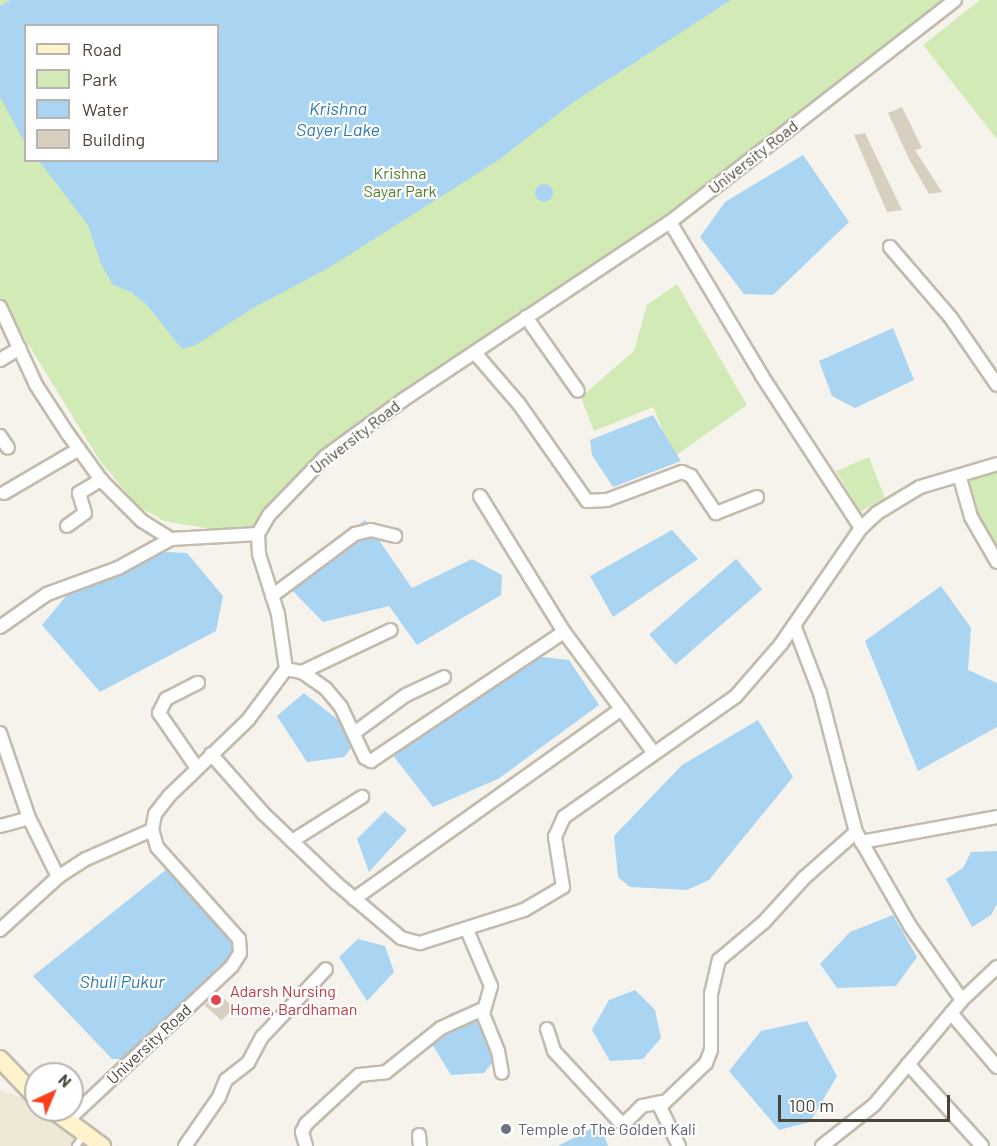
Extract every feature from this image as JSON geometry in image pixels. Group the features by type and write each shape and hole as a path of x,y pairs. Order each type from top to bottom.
{"main road":[{"path":"0,1059 24,1084"},
{"path":"68,1122 80,1140 102,1146"}],"street":[{"name":"University Road","path":"258,534 268,515 326,456 526,317 670,222 955,0"},
{"path":"670,222 762,376 861,528"},
{"path":"890,247 951,318 997,385"},
{"path":"0,307 36,385 101,480 142,521 171,539"},
{"path":"526,317 578,391"},
{"path":"0,360 20,348"},
{"path":"475,353 519,404 587,501 607,500 682,471 691,476 716,513 756,497"},
{"path":"0,436 8,448"},
{"path":"4,493 79,449"},
{"path":"211,754 292,841 386,927 420,943 467,930 524,910 559,892 565,882 557,856 559,824 654,753 736,696 794,625 861,528 904,495 997,464"},
{"path":"960,478 971,517 997,562"},
{"path":"67,526 85,513 79,493 101,480"},
{"path":"480,496 564,632 654,753"},
{"path":"272,596 356,534 371,530 395,536"},
{"path":"0,627 47,594 118,568 171,539 258,534 259,554 285,648 286,669 248,720 211,754 162,805 152,830 86,859 58,877 0,930"},
{"path":"794,625 820,693 859,837 910,926 962,1000"},
{"path":"302,672 391,630"},
{"path":"286,669 302,672 327,689 354,733 365,758 380,759 476,688 564,632"},
{"path":"354,733 406,695 444,677"},
{"path":"197,768 159,713 166,699 198,683"},
{"path":"354,899 621,709"},
{"path":"0,734 29,818 58,877"},
{"path":"292,841 363,797"},
{"path":"547,1029 554,1052 619,1121 625,1123 642,1106 661,1102 706,1063 711,1050 711,994 719,960 765,922 804,878 859,837 997,817"},
{"path":"0,826 29,818"},
{"name":"University Road","path":"84,1105 232,966 240,952 238,939 157,847 152,830"},
{"path":"306,1146 302,1132 306,1124 359,1075 386,1072 441,1028 483,1009 490,999 491,986 467,930"},
{"path":"185,1146 214,1105 226,1080 248,1063 262,1037 326,969"},
{"path":"822,1146 874,1105 962,1000 995,975"},
{"path":"483,1009 502,1073"},
{"path":"951,1013 997,1066"},
{"path":"908,1064 982,1146"},
{"path":"661,1102 662,1114 679,1146"}],"shaded area":[{"path":"0,1090 24,1098 24,1122 59,1122 92,1146 0,1146"}],"green space":[{"name":"Krishna Sayar Park","path":"0,0 955,0 670,222 418,390 247,535 164,521 138,506 100,461 0,298"},
{"path":"980,0 997,0 997,139 923,45"},
{"path":"677,284 747,405 674,457 653,407 594,431 581,397 634,351 647,305"},
{"path":"869,457 885,498 860,512 836,471"},
{"path":"997,470 997,549 973,514 968,476"}],"water":[{"name":"Krishna Sayer Lake","path":"10,0 731,0 575,101 497,161 330,267 253,308 196,345 182,349 147,305 131,292 113,285 101,264 88,225 40,162 219,162 219,24 24,24 24,141 0,97 0,6"},
{"path":"803,155 849,222 773,295 744,294 700,237 725,202"},
{"path":"544,184 550,187 553,193 550,199 544,202 538,199 535,193 538,187"},
{"path":"893,328 914,380 855,408 832,396 819,361"},
{"path":"653,415 681,461 613,487 592,455 590,440"},
{"path":"365,520 412,588 472,559 502,575 501,595 417,645 389,606 323,622 286,584"},
{"path":"672,530 698,559 613,617 590,576"},
{"path":"148,551 187,553 223,596 216,631 100,692 42,625 72,589"},
{"path":"736,559 762,589 675,665 649,634"},
{"path":"941,586 971,628 968,670 997,683 997,727 918,771 865,641"},
{"path":"533,656 569,660 599,705 498,779 433,807 391,753"},
{"path":"304,693 360,737 344,757 307,762 277,716"},
{"path":"758,720 793,777 709,880 687,890 630,887 618,877 614,836 682,765"},
{"path":"385,811 407,830 369,872 357,839"},
{"path":"997,851 997,904 991,915 972,927 946,879 963,868 971,852"},
{"name":"Shuli Pukur","path":"167,869 231,933 235,945 230,963 125,1059 112,1059 33,976"},
{"path":"893,915 917,957 896,986 837,988 820,964 850,932"},
{"path":"358,939 385,946 394,972 367,1001 339,957"},
{"path":"635,990 655,1010 661,1038 643,1059 610,1061 592,1030 609,1000"},
{"path":"475,1004 495,1024 501,1052 484,1073 451,1075 432,1044 449,1014"},
{"path":"807,1021 837,1076 810,1122 779,1130 729,1071 761,1031"},
{"path":"600,1124 608,1146 558,1146"}],"building":[{"path":"902,107 922,148 915,150 942,192 929,194 909,159 888,113"},
{"path":"865,133 902,210 887,212 854,135"},
{"path":"217,992 234,1008 222,1021 205,1005"}],"place":[{"name":"Adarsh Nursing Home, Bardhaman","path":"216,1000"},
{"name":"Temple of The Golden Kali","path":"506,1129"}]}
